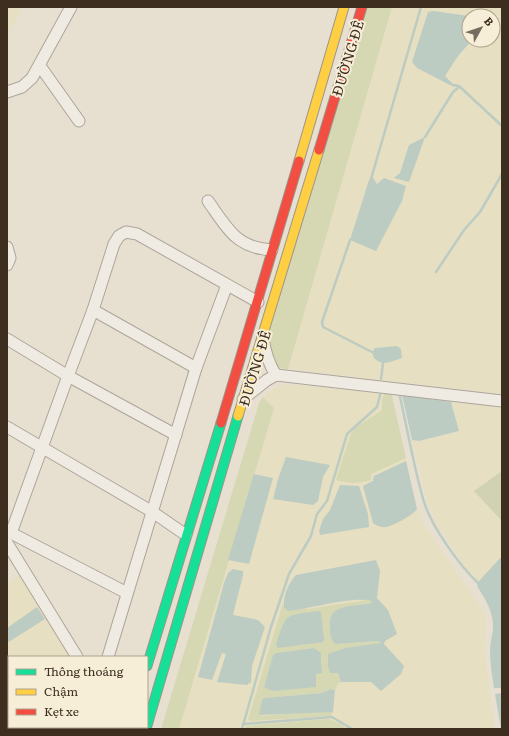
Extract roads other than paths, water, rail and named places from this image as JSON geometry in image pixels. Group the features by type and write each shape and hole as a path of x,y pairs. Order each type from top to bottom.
{"street":[{"path":"7,92 17,90 28,84 40,66 71,7"},
{"name":"ĐƯỜNG ĐÊ","path":"148,663 258,302 344,7"},
{"name":"ĐƯỜNG ĐÊ","path":"148,722 362,7"},
{"path":"40,66 79,121"},
{"path":"208,201 238,239 248,246 258,249 272,250"},
{"path":"8,537 44,448 68,376 93,310 114,244 119,236 126,232 137,234 258,302"},
{"path":"7,247 10,258 7,266"},
{"path":"108,656 151,511 196,368 227,285"},
{"path":"93,310 196,368"},
{"path":"263,337 269,364 276,374"},
{"path":"7,339 68,376 176,435"},
{"path":"244,399 276,374 502,401"},
{"path":"7,428 151,511 186,535 225,467"},
{"path":"8,537 127,593"},
{"path":"8,537 76,656"}],"waterway":[{"path":"371,179 421,7"},
{"path":"454,85 459,86 502,126"},
{"path":"425,137 453,92 459,87"},
{"path":"436,272 464,230 480,212 502,174"},
{"path":"350,240 322,322 323,327 372,352"},
{"path":"381,379 383,363"},
{"path":"242,729 271,627 289,574 311,536 317,514 327,501 347,434 377,407 380,395"},
{"path":"400,397 417,476 428,512 447,545 478,583"},
{"path":"243,724 332,717 352,729"}]}
